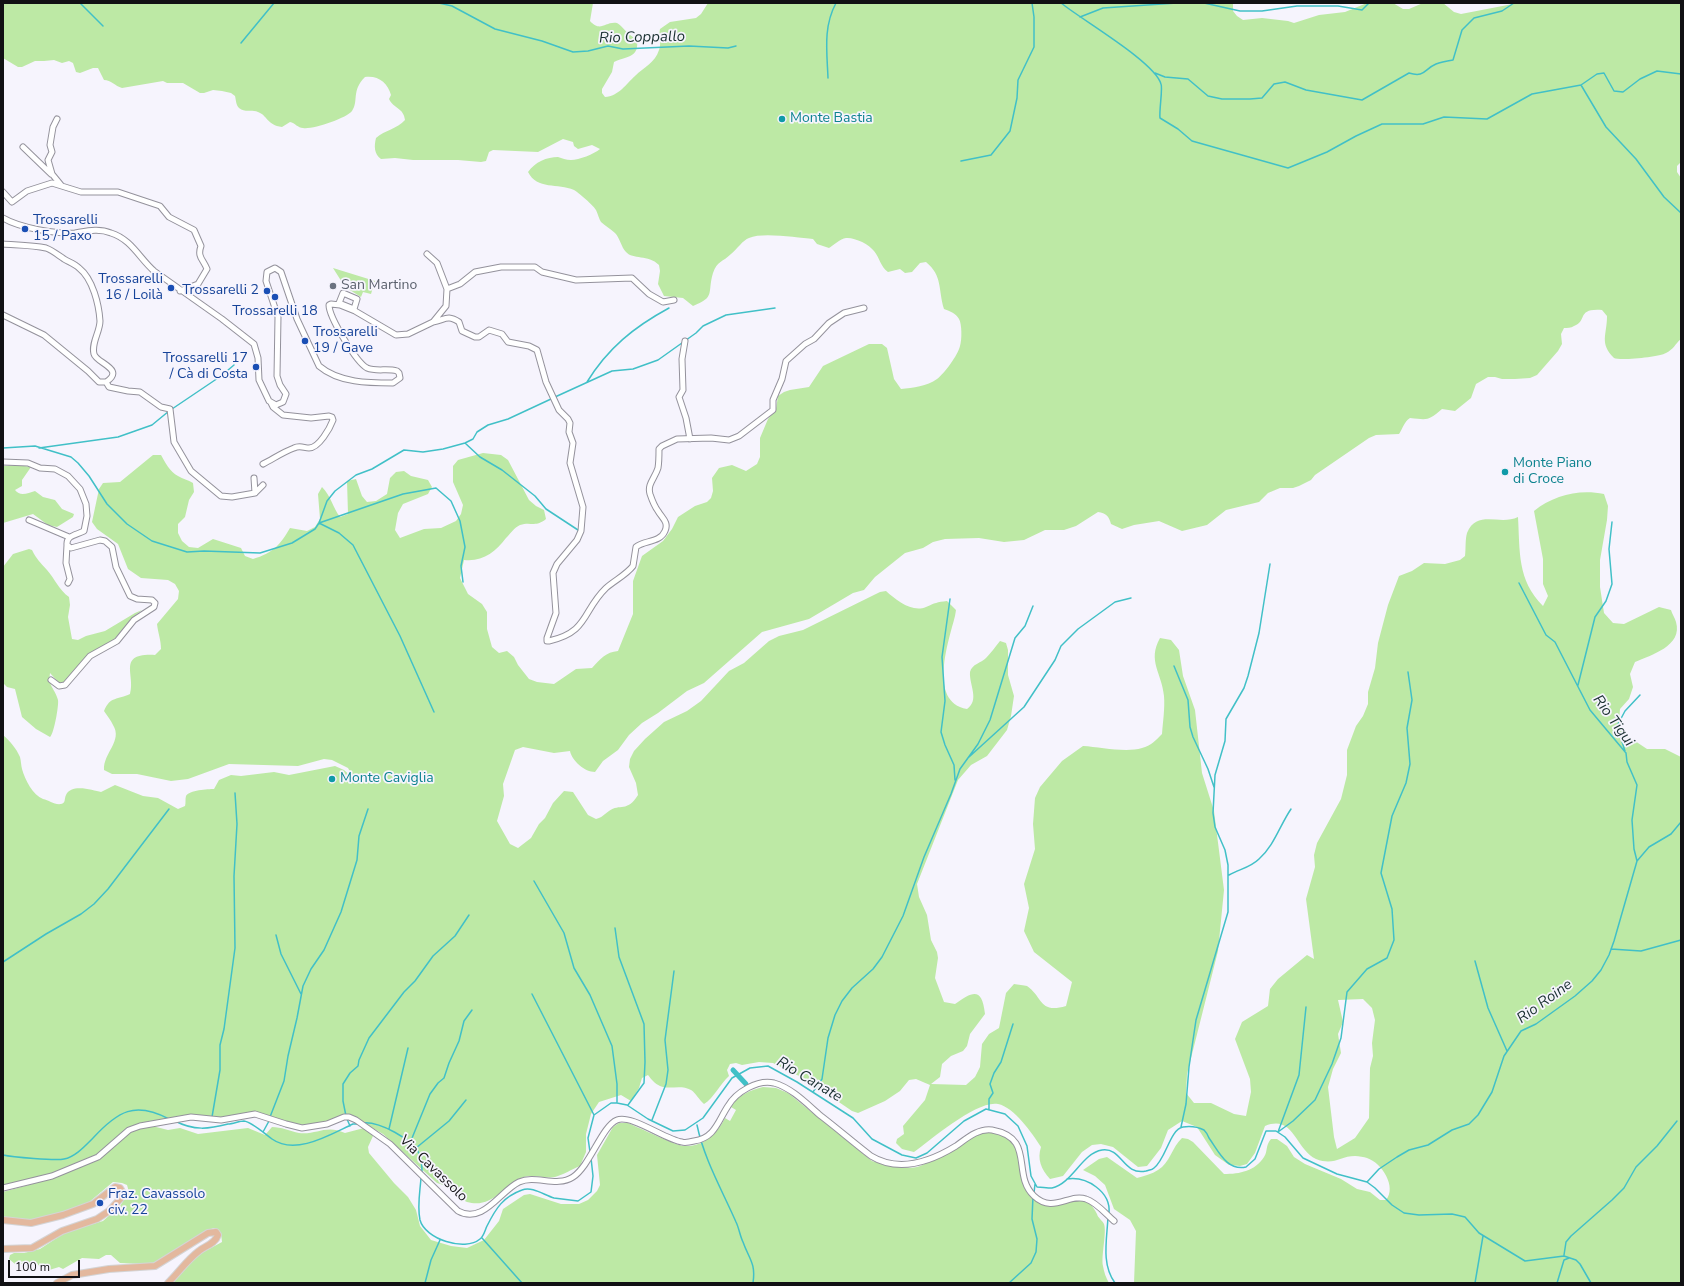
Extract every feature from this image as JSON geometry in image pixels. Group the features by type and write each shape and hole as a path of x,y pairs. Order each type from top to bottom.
{"main road":[{"path":"3,1220 31,1223 90,1206 113,1187 118,1187 123,1193 121,1198 109,1211 97,1219 62,1231 32,1248 3,1249"},
{"path":"57,1283 72,1275 109,1269 155,1266 208,1232 216,1232 218,1236 214,1242 205,1246 192,1256 168,1283"}],"street":[{"path":"52,174 48,160 52,152 50,142 54,123 57,119"},
{"path":"23,147 52,174 61,186"},
{"path":"3,192 12,202 22,194 36,187 52,183 86,193 118,192 160,206 169,217 194,230 201,246 199,254 206,267 206,271 198,284 180,291"},
{"path":"3,218 19,226 44,230 74,233 95,230 112,233 131,245 144,263 180,291 222,319 254,344 258,358 259,380 273,407 283,415 311,418 331,416 333,420 321,442 316,446 312,448 301,446 294,448 263,464"},
{"path":"3,244 47,248 80,269 87,277 94,295 100,318 100,329 94,348 94,355 98,361 108,365 112,372 110,378 106,382"},
{"path":"427,254 436,263 447,289 446,306 433,322"},
{"path":"447,289 460,284 475,272 501,267 525,266 535,267 542,272 576,280 632,278 649,294 663,302 674,300"},
{"path":"271,403 279,405 286,397 286,394 278,381 276,371 278,317 266,278 267,272 273,268 277,268 281,272 297,319 320,366 326,372 340,378 393,383 400,378 400,373 396,370 378,371 362,365 344,340 329,308 330,304 338,303 355,311 396,335 403,336 433,322 450,318 458,321 461,330 468,335 479,337 489,330 502,334 508,342 529,346 537,350 546,382 559,410 570,423 569,432 573,443 570,463 582,507 581,531 577,540 563,557 553,573 556,613 547,640 550,641 566,636 576,630 586,617 595,601 606,588 633,566 636,547 640,544 661,537 665,530 666,524 664,518 658,512 649,490 650,483 658,466 659,449 677,439 690,438 729,440 739,436 773,410 773,400 782,379 786,361 804,344 814,339 829,323 844,313 864,308"},
{"path":"3,315 44,335 88,371 97,381 106,382"},
{"path":"685,341 682,359 683,390 679,397 686,418 690,438"},
{"path":"106,382 108,387 140,392 161,407 170,408 175,444 185,458 191,471 217,493 223,496 232,497 255,493 263,485"},
{"path":"3,462 28,463 40,468 55,469 68,476 76,483 86,504 87,521 84,532 69,537 29,520"},
{"path":"254,478 255,493"},
{"path":"68,583 70,579 66,563 67,540 69,537"},
{"path":"50,680 59,686 65,685 90,656 117,641 134,620 155,605 152,600 136,599 130,596 116,567 112,547 105,541 100,540 71,548 67,545"},
{"name":"Via Cavassolo","path":"3,1188 52,1176 98,1157 123,1134 133,1128 191,1117 221,1120 255,1114 302,1128 332,1123 344,1117 356,1120 390,1144 458,1211 462,1213 475,1214 485,1210 520,1182 529,1180 556,1182 566,1180 578,1173 587,1162 609,1126 616,1120 621,1119 633,1122 681,1142 702,1139 718,1126 725,1111 734,1098 756,1085 768,1082 786,1088 878,1160 905,1165 915,1164 955,1146 973,1135 987,1130 992,1130 1007,1135 1016,1142 1020,1151 1026,1185 1035,1197 1044,1202 1052,1203 1083,1198 1094,1204 1114,1221"}],"green space":[{"path":"3,3 593,3 590,21 597,26 617,23 631,36 637,39 635,53 614,62 612,72 602,89 602,93 605,97 610,96 622,89 655,58 660,47 660,29 670,22 696,18 701,14 708,3 1235,3 1233,4 1233,11 1243,20 1262,18 1294,23 1319,15 1345,12 1367,3 1393,3 1403,9 1409,9 1423,3 1443,3 1454,12 1461,14 1518,3 1681,3 1681,162 1677,166 1677,172 1681,178 1681,339 1669,351 1648,357 1631,359 1614,358 1609,353 1605,343 1607,316 1602,310 1589,311 1585,313 1578,324 1569,328 1564,328 1561,334 1562,344 1558,351 1537,375 1530,378 1515,379 1488,377 1476,384 1471,398 1455,411 1442,409 1428,419 1410,418 1405,423 1399,434 1376,435 1369,438 1315,475 1311,480 1293,488 1280,488 1268,493 1259,502 1226,510 1207,525 1182,531 1159,521 1134,525 1122,529 1111,524 1105,514 1098,512 1076,526 1064,530 1045,530 1024,540 1004,542 979,538 945,539 933,542 923,548 905,553 875,577 864,590 853,593 809,619 762,632 704,683 687,691 642,723 629,735 618,750 603,761 595,772 591,772 583,768 576,762 570,751 554,753 523,747 515,750 503,784 504,796 497,821 510,844 518,848 531,838 539,824 545,818 553,803 564,791 573,792 588,815 596,819 602,817 613,809 627,806 634,801 638,795 636,783 629,767 630,759 634,751 664,722 687,711 701,701 729,671 744,663 769,641 779,636 803,630 880,592 886,591 904,605 915,608 926,607 947,601 956,610 944,669 944,683 947,695 955,704 967,709 971,705 973,701 973,692 970,677 971,669 984,660 1000,641 1006,643 1008,650 1008,675 1014,696 1007,730 987,756 971,765 958,780 917,884 919,897 927,915 931,940 937,952 938,958 935,978 944,1002 955,1004 967,996 976,994 982,999 984,1005 985,1014 970,1034 967,1046 963,1051 951,1056 942,1064 940,1077 931,1084 966,1085 975,1077 980,1067 982,1044 989,1034 999,1028 1006,993 1014,984 1027,986 1046,1006 1057,1008 1066,1006 1072,982 1034,952 1024,931 1029,908 1024,884 1035,849 1033,824 1035,798 1040,787 1062,761 1083,746 1121,750 1136,749 1148,746 1162,734 1164,696 1156,667 1155,654 1156,646 1160,638 1171,640 1179,650 1183,676 1195,710 1202,773 1214,811 1224,890 1218,951 1187,1074 1186,1093 1194,1103 1211,1103 1234,1114 1246,1116 1251,1092 1250,1079 1235,1039 1242,1022 1268,1006 1270,989 1278,979 1307,955 1314,959 1306,899 1315,867 1314,855 1317,843 1341,799 1347,775 1347,750 1356,726 1363,716 1368,704 1368,692 1375,668 1378,643 1388,605 1399,576 1412,571 1424,563 1445,564 1460,560 1465,556 1467,533 1471,526 1477,522 1490,519 1504,520 1518,517 1520,553 1524,575 1528,586 1543,606 1548,596 1543,584 1543,559 1534,511 1558,497 1585,492 1604,494 1608,506 1600,560 1600,587 1604,613 1613,623 1624,624 1659,607 1671,610 1676,622 1677,630 1675,637 1664,648 1657,653 1635,662 1630,674 1633,687 1629,699 1620,709 1619,721 1623,733 1647,749 1665,749 1681,757 1681,1283 1134,1283 1136,1231 1130,1220 1114,1209 1105,1185 1095,1176 1083,1170 1099,1159 1107,1157 1137,1178 1153,1173 1162,1167 1182,1138 1193,1142 1224,1174 1236,1173 1247,1171 1256,1166 1264,1157 1271,1139 1277,1139 1287,1146 1294,1157 1305,1164 1341,1179 1357,1189 1370,1192 1380,1200 1386,1200 1389,1195 1389,1182 1383,1170 1378,1165 1364,1157 1350,1156 1332,1161 1322,1161 1316,1159 1303,1148 1294,1134 1282,1125 1275,1124 1265,1126 1255,1153 1247,1164 1240,1166 1229,1165 1215,1155 1197,1127 1182,1121 1168,1130 1161,1148 1147,1166 1138,1167 1113,1147 1101,1144 1092,1145 1082,1152 1063,1176 1050,1179 1041,1164 1039,1156 1041,1147 1022,1121 1004,1106 989,1104 967,1114 914,1152 902,1149 896,1143 897,1139 904,1134 903,1126 925,1100 930,1085 916,1079 909,1080 900,1091 885,1101 858,1113 852,1111 805,1079 773,1063 759,1062 742,1065 736,1063 730,1064 727,1070 729,1076 711,1098 704,1104 693,1091 687,1088 660,1086 648,1075 642,1078 639,1088 631,1101 621,1095 599,1102 591,1114 586,1134 586,1152 580,1166 555,1177 529,1176 521,1178 490,1200 483,1202 467,1202 460,1198 450,1189 437,1183 383,1134 348,1114 326,1123 304,1125 286,1122 256,1112 218,1118 195,1115 139,1124 127,1129 97,1155 51,1173 3,1186 3,735 13,745 20,757 23,773 33,791 39,797 58,804 64,803 66,795 72,789 82,788 101,792 115,785 143,796 158,798 178,809 185,806 186,796 191,792 214,789 219,780 231,775 241,776 274,772 289,775 335,766 344,770 354,779 348,768 332,760 324,759 298,766 229,764 188,779 171,781 137,774 112,774 104,770 106,758 116,736 112,723 104,711 106,706 115,699 130,694 130,667 132,661 143,655 155,655 161,649 157,624 178,599 179,591 175,584 168,580 141,578 128,569 118,544 97,529 92,522 99,489 103,483 120,482 153,455 161,455 168,467 175,474 193,483 194,492 189,500 185,517 178,524 178,533 182,541 189,547 198,548 213,539 241,548 245,556 253,559 266,554 275,548 290,528 307,531 315,527 320,519 318,494 322,487 328,494 340,517 348,514 347,481 356,479 362,496 367,502 376,501 387,494 390,478 396,472 404,471 411,476 428,480 432,487 428,494 403,504 398,513 395,530 400,538 424,529 441,528 456,521 461,514 463,505 453,482 453,466 458,460 483,453 501,455 508,460 529,500 544,510 546,519 536,524 524,524 518,526 493,552 483,558 464,560 460,578 468,594 482,604 487,612 487,629 492,647 499,653 507,651 514,657 518,665 529,679 537,682 554,684 576,669 592,668 607,654 618,651 633,614 633,581 642,556 663,541 672,529 678,517 695,506 707,502 711,498 713,491 712,478 719,468 732,465 746,471 757,464 760,457 760,438 768,419 776,409 778,396 790,390 809,387 823,366 869,344 882,344 887,348 894,379 901,389 924,385 937,379 957,354 961,343 961,324 956,315 944,309 938,278 926,262 920,263 912,272 905,273 900,269 888,272 883,267 872,248 849,238 842,240 829,248 817,244 813,239 771,235 755,236 744,241 728,257 716,266 711,280 709,294 705,300 693,306 683,298 664,296 658,284 660,271 659,265 650,259 633,256 626,252 615,233 601,222 595,208 576,191 568,188 542,184 532,178 528,172 534,165 546,159 558,157 567,160 574,160 594,153 600,149 592,145 578,149 574,146 573,142 563,139 538,152 493,150 489,152 486,161 481,162 395,158 381,159 375,150 376,138 405,120 401,110 389,99 391,95 388,87 382,81 374,77 365,77 361,82 358,87 354,107 349,114 329,123 314,127 301,128 290,122 282,127 277,126 270,122 261,113 239,108 235,96 231,93 213,90 200,93 183,83 167,83 163,81 122,88 104,80 98,68 93,68 80,73 76,72 73,63 69,61 62,63 54,60 35,61 22,67 18,67 3,58","holes":["1363,999 1372,1008 1375,1020 1372,1043 1373,1056 1370,1068 1369,1118 1355,1138 1337,1149 1334,1137 1328,1087 1333,1069 1341,1053 1338,1034 1343,1022 1338,1000"]},
{"path":"333,268 375,281 371,294 363,292 361,297 345,287"},
{"path":"17,465 31,467 22,480 22,486 15,490 17,492 24,494 35,491 43,497 55,500 62,509 74,514 73,517 57,527 48,525 33,514 3,523 3,466"},
{"path":"29,549 32,550 37,559 69,597 70,605 68,617 72,639 78,640 86,636 105,631 142,610 132,618 112,642 90,653 66,682 60,684 50,673 51,685 57,696 58,703 55,725 50,737 36,729 22,717 15,689 7,687 3,683 3,567 13,554"},
{"path":"763,1087 776,1088 788,1093 872,1161 893,1166 909,1168 923,1165 981,1134 995,1133 1005,1136 1016,1146 1023,1184 1034,1198 1045,1203 1084,1201 1089,1203 1093,1208 1104,1224 1105,1228 1103,1266 1109,1283 173,1283 196,1256 222,1242 221,1233 214,1228 206,1231 169,1256 155,1263 120,1263 111,1255 106,1255 99,1259 82,1258 63,1269 59,1267 46,1271 42,1270 37,1263 15,1264 9,1259 10,1255 14,1253 24,1253 40,1249 66,1232 103,1221 120,1206 129,1192 127,1185 113,1182 88,1203 61,1213 31,1220 3,1217 3,1192 54,1178 84,1166 102,1157 126,1135 135,1129 152,1126 168,1130 180,1128 198,1134 248,1128 265,1135 272,1127 299,1133 311,1133 332,1129 345,1133 364,1128 373,1136 368,1147 369,1153 408,1197 416,1210 420,1226 431,1240 451,1246 467,1248 484,1240 499,1221 503,1209 524,1195 530,1194 561,1204 579,1204 588,1200 597,1191 600,1185 597,1155 613,1127 619,1123 628,1123 665,1140 679,1145 691,1146 704,1142 714,1134 725,1118 730,1121 736,1110 731,1107 737,1099 749,1091"}],"waterway":[{"path":"80,3 103,26"},
{"path":"241,43 274,3"},
{"name":"Rio Coppallo","path":"439,3 452,6 495,29 542,41 573,52 588,51 608,46 623,49 689,46 728,48 736,46"},
{"path":"828,78 827,30 836,3"},
{"path":"961,161 991,155 1010,131 1017,98 1018,80 1034,47 1034,17 1032,3"},
{"path":"1061,3 1132,53 1146,64 1156,75 1161,84 1160,118 1178,129 1192,141 1288,168 1327,152 1382,124 1423,124 1444,117 1487,119 1532,94 1581,85 1597,74 1604,73 1614,91 1623,92 1640,79 1657,71 1681,74"},
{"path":"1080,17 1103,8 1177,3"},
{"path":"1204,3 1240,11 1262,11 1297,6 1338,6 1362,10 1369,3"},
{"path":"1155,73 1165,77 1188,79 1208,96 1222,99 1262,98 1274,84 1285,82 1306,90 1362,100 1409,73 1421,74 1436,64 1453,60 1462,30 1474,18 1502,11 1514,3"},
{"path":"1581,85 1606,127 1636,159 1664,197 1681,213"},
{"path":"587,382 604,359 623,339 644,323 669,308"},
{"path":"555,397 612,371 633,369 658,360 696,333 703,326 726,315 775,308"},
{"path":"172,409 221,376 234,365"},
{"path":"3,448 35,446 71,457 89,476 107,504 127,524 152,541 187,552 204,551 260,553 292,543 315,529 319,523 327,501 335,491 356,475 372,469 404,450 423,452 443,449 465,443 473,439 477,432 488,425 508,419 551,399"},
{"path":"39,448 118,437 152,425 169,411"},
{"path":"465,443 480,457 502,470 535,496 546,509 578,530"},
{"path":"319,523 403,494 436,488 451,501 460,521 465,547 461,566 463,582"},
{"path":"1578,685 1595,617 1606,601 1612,584 1609,549 1612,522"},
{"path":"319,523 339,533 353,545 400,636 434,712"},
{"path":"1181,1127 1186,1104 1189,1067 1196,1020 1228,912 1228,865 1225,850 1215,827 1213,813 1215,775 1225,741 1226,719 1244,688 1248,676 1259,633 1270,564"},
{"name":"Rio Tigui","path":"1519,583 1546,635 1555,642 1590,710 1626,753 1627,762 1637,785 1632,820 1634,849 1637,861"},
{"path":"969,757 1024,707 1055,660 1061,646 1078,629 1115,602 1131,598"},
{"path":"950,599 942,657 945,701 941,732 954,765 955,780"},
{"path":"813,1092 822,1079 828,1038 835,1015 842,1001 852,988 873,969 882,957 903,916 924,857 960,769 978,744 990,720 1015,638 1025,626 1033,606"},
{"path":"1174,666 1188,700 1190,727 1193,737 1208,769 1214,787"},
{"path":"1278,1132 1293,1121 1315,1100 1332,1064 1341,1038 1347,992 1367,969 1387,958 1394,940 1392,909 1381,873 1392,816 1406,783 1410,764 1407,728 1412,700 1408,672"},
{"path":"1625,751 1617,726 1625,711 1640,695"},
{"path":"212,1117 220,1070 220,1045 224,1029 235,948 234,876 237,824 235,793"},
{"path":"3,962 46,934 81,914 94,904 108,889 169,809"},
{"path":"270,1117 284,1081 303,986 311,969 324,950 341,912 357,860 359,836 368,809"},
{"path":"1229,875 1256,862 1264,854 1273,842 1291,809"},
{"name":"Rio Roine","path":"1367,1182 1379,1169 1397,1157 1409,1150 1428,1145 1452,1130 1469,1124 1478,1115 1492,1092 1504,1056 1521,1031 1536,1024 1575,996 1592,981 1601,970 1614,941 1637,861 1649,847 1671,834 1681,822"},
{"path":"534,881 564,933 574,968 590,995 612,1046 617,1084 617,1102"},
{"path":"346,1116 343,1101 343,1084 350,1073 358,1066 359,1060 369,1038 433,956 455,936 469,915"},
{"path":"615,928 619,957 644,1024 644,1083 628,1105"},
{"path":"276,935 281,954 301,994"},
{"path":"1611,949 1641,951 1681,940"},
{"path":"1475,961 1488,1008 1507,1051"},
{"path":"652,1120 666,1084 668,1070 665,1040 674,971"},
{"path":"532,994 594,1115"},
{"path":"1278,1132 1299,1075 1306,1007"},
{"path":"410,1143 430,1094 438,1083 444,1078 459,1041 464,1021 472,1010"},
{"path":"989,1110 989,1099 993,1093 990,1084 994,1073 1001,1062 1013,1024"},
{"path":"389,1129 408,1048"},
{"name":"Rio Canate","path":"590,1152 588,1138 594,1115 611,1103 627,1105 648,1119 673,1131 685,1130 703,1118 732,1078 750,1068 768,1066 797,1082 853,1118 872,1139 902,1155 916,1158 927,1153 964,1121 986,1109 1005,1114 1018,1126 1027,1146 1031,1176 1037,1187 1052,1188 1059,1185 1095,1152 1102,1150 1109,1150 1114,1153 1132,1169 1138,1171 1151,1170 1162,1158 1171,1138 1179,1129 1183,1127 1197,1127 1204,1130 1224,1159 1234,1166 1246,1167 1255,1159 1266,1131 1276,1131 1285,1137 1303,1158 1337,1174 1367,1182 1392,1205 1404,1213 1419,1215 1452,1214 1465,1217 1479,1233 1525,1261 1564,1256 1576,1260 1591,1283"},
{"name":"Rio Canate","path":"733,1070 746,1084"},
{"path":"416,1148 449,1121 466,1100"},
{"name":"Rio Canate","path":"3,1155 24,1158 64,1159 76,1154 119,1115 137,1110 157,1114 169,1119"},
{"name":"Rio Canate","path":"347,1119 350,1126"},
{"name":"Rio Canate","path":"175,1121 195,1128 214,1127 244,1121 255,1126 281,1144 292,1145 313,1142 353,1124 359,1124"},
{"path":"263,1132 269,1121"},
{"path":"1564,1255 1566,1242 1571,1236 1624,1188 1636,1167 1657,1146 1677,1121"},
{"name":"Rio Canate","path":"362,1123 369,1123 386,1128 403,1137 416,1149 420,1155 422,1162 422,1174"},
{"path":"697,1125 704,1150 737,1224 753,1266 753,1283"},
{"name":"Rio Canate","path":"421,1178 419,1210 420,1220 423,1227 429,1233 446,1242 465,1244 473,1243 480,1239 501,1204 510,1196 522,1190 530,1189 554,1198 578,1201 591,1192 593,1176 591,1158"},
{"path":"1067,1179 1082,1180 1096,1187 1106,1198 1109,1205 1109,1213"},
{"name":"Rio Canate","path":"1034,1193 1035,1184"},
{"path":"1009,1283 1031,1263 1036,1252 1037,1239 1032,1219 1033,1196"},
{"path":"1108,1217 1106,1260 1115,1283"},
{"path":"1475,1283 1483,1236"},
{"path":"482,1238 522,1283"},
{"path":"425,1283 431,1260 440,1240"},
{"path":"1557,1283 1564,1260 1569,1258"}],"place":[{"name":"Monte Bastia","path":"782,119"},
{"name":"Trossarelli 15 / Paxo","path":"25,229"},
{"name":"San Martino","path":"333,286"},
{"name":"Trossarelli 16 / Loilà","path":"171,288"},
{"name":"Trossarelli 2","path":"267,291"},
{"name":"Trossarelli 18","path":"275,297"},
{"name":"Trossarelli 19 / Gave","path":"305,341"},
{"name":"Trossarelli 17 / Cà di Costa","path":"256,367"},
{"name":"Monte Piano di Croce","path":"1505,472"},
{"name":"Monte Caviglia","path":"332,779"},
{"name":"Fraz. Cavassolo civ. 22","path":"100,1203"}]}
